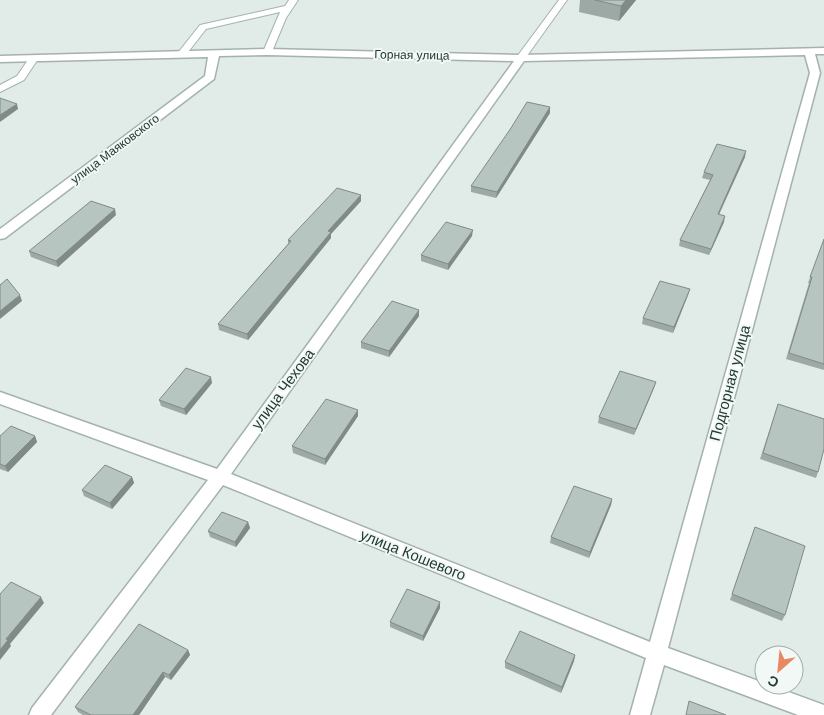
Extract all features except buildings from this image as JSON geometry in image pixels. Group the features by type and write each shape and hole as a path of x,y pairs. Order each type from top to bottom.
{"street":[{"name":"Горная улица","path":"0,59 268,52 522,58 816,52"},
{"name":"Подгорная улица","path":"640,715 815,73 816,52"},
{"name":"улица Маяковского","path":"0,235 210,77 214,54"},
{"name":"улица Чехова","path":"39,715 220,477 522,58"},
{"name":"улица Кошевого","path":"0,398 220,477 656,653 824,715"}],"lane":[{"path":"268,52 287,8 294,0"},
{"path":"522,58 563,0"},
{"path":"182,54 204,27 287,8"},
{"path":"0,89 21,78 33,59"}]}
